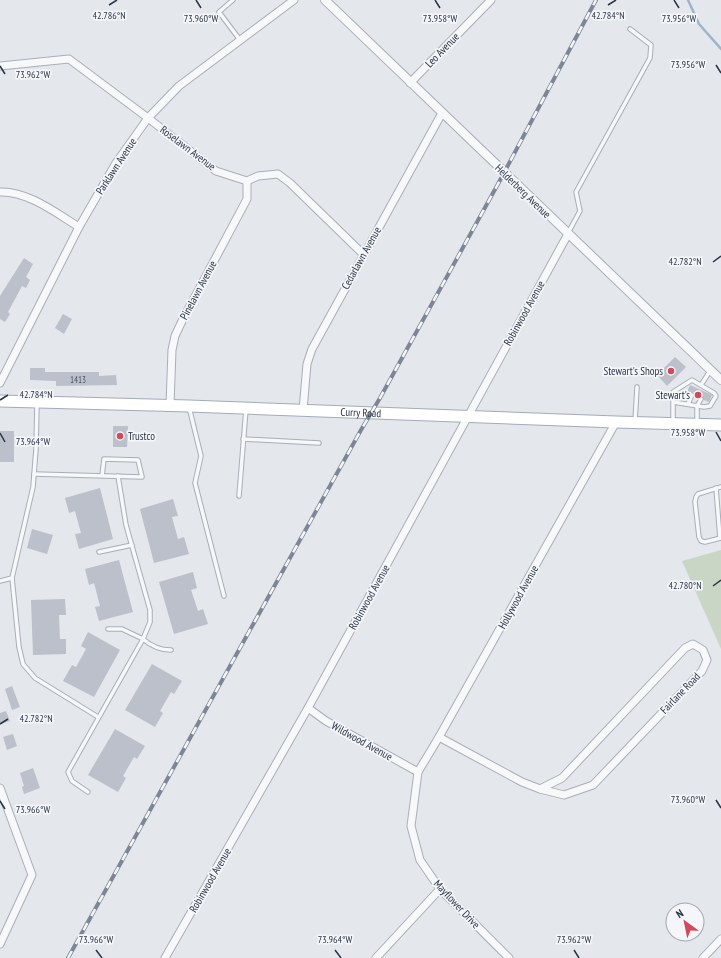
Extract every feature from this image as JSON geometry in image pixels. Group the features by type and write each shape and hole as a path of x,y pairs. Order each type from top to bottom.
{"main road":[{"name":"Curry Road","path":"0,401 170,405 721,425"},
{"path":"700,424 721,416"}],"street":[{"name":"Parklawn Avenue","path":"0,383 79,227 116,163 148,118 179,86 294,0"},
{"name":"Helderberg Avenue","path":"325,0 721,380"},
{"name":"Leo Avenue","path":"410,83 491,0"},
{"name":"Roselawn Avenue","path":"0,66 69,59 216,170 247,180"},
{"name":"Cedarlawn Avenue","path":"303,410 307,364 312,349 442,113"},
{"path":"247,180 258,176 278,174 290,183 363,254"},
{"name":"Pinelawn Avenue","path":"170,405 172,350 175,336 246,199 247,180"},
{"path":"0,192 18,194 33,200 79,227"},
{"name":"Robinwood Avenue","path":"165,958 308,708 568,234"},
{"name":"Hollywood Avenue","path":"418,772 616,422"},
{"name":"Fairlane Road","path":"439,737 522,782 540,789 564,795 593,785 702,671 707,660 703,650 693,644 685,648 562,778 540,789"},
{"name":"Wildwood Avenue","path":"308,708 326,721 418,772"},
{"name":"Mayflower Drive","path":"418,772 411,826 420,860 440,889 509,958"},
{"path":"0,788 32,875 0,944"},
{"path":"376,958 440,889"},
{"path":"703,958 721,939"}],"lane":[{"path":"233,0 218,12 240,40"},
{"path":"568,234 580,211 576,192 650,58 651,45 630,29"},
{"path":"698,385 711,370"},
{"path":"672,424 673,392 692,380 706,390 714,393 716,396 710,406 704,407 673,402"},
{"path":"635,423 637,387"},
{"path":"688,404 692,395"},
{"path":"700,424 697,406 701,399"},
{"path":"37,402 34,487 12,578 19,648 23,664 35,678 98,717"},
{"path":"189,406 201,456 194,482 224,596"},
{"path":"239,496 246,408"},
{"path":"244,439 319,444"},
{"path":"34,474 102,476 118,476 142,477 138,460 104,459 102,476"},
{"path":"88,792 72,781 68,772 150,622 150,610 126,526 118,476"},
{"path":"716,488 720,538 705,542 701,541 699,537 695,502 696,497 698,494 716,488 721,487"},
{"path":"99,552 132,545"},
{"path":"0,581 12,578"},
{"path":"108,629 122,629 149,644 163,650 171,650"}],"green space":[{"path":"721,550 721,649 682,561"}],"building":[{"path":"24,258 33,264 26,277 30,280 26,288 22,286 8,312 10,314 5,322 0,319 0,296"},
{"path":"63,314 72,319 64,334 55,328"},
{"name":"Stewart's Shops","path":"675,357 686,367 667,386 657,375"},
{"path":"30,368 45,368 45,372 99,372 99,376 116,375 117,385 56,386 56,381 30,380"},
{"path":"690,385 712,395 709,402 704,400 702,396 695,396 694,392 687,392"},
{"name":"Trustco","path":"113,426 128,426 127,447 113,447"},
{"path":"0,431 14,431 14,462 0,462"},
{"path":"100,488 113,539 79,549 75,534 81,533 75,511 69,513 65,498"},
{"path":"173,499 178,516 172,517 178,539 184,537 189,554 154,563 140,509"},
{"path":"32,529 53,535 47,554 27,548"},
{"path":"119,560 133,612 99,621 95,607 100,606 94,583 89,585 85,569"},
{"path":"193,572 197,588 191,590 198,611 203,609 208,624 174,634 159,582"},
{"path":"65,599 66,615 59,615 60,639 66,639 66,654 33,655 31,600"},
{"path":"88,632 120,650 94,697 63,681 72,665 76,667 86,649 81,646"},
{"path":"152,664 182,681 174,694 171,692 160,711 163,713 155,727 125,710"},
{"path":"12,686 20,707 12,710 5,689"},
{"path":"6,711 10,721 0,724 0,713"},
{"path":"115,729 145,746 137,759 134,757 123,776 126,778 118,792 88,775"},
{"path":"13,734 17,746 7,750 3,737"},
{"path":"33,768 40,788 24,794 22,787 24,786 20,773"}],"waterway":[{"path":"688,0 699,24 721,49"}],"railway":[{"path":"68,958 498,184 596,0"}],"place":[{"name":"Stewart's Shops","path":"671,371"},
{"name":"Stewart's","path":"698,395"},
{"name":"Trustco","path":"120,436"}]}
